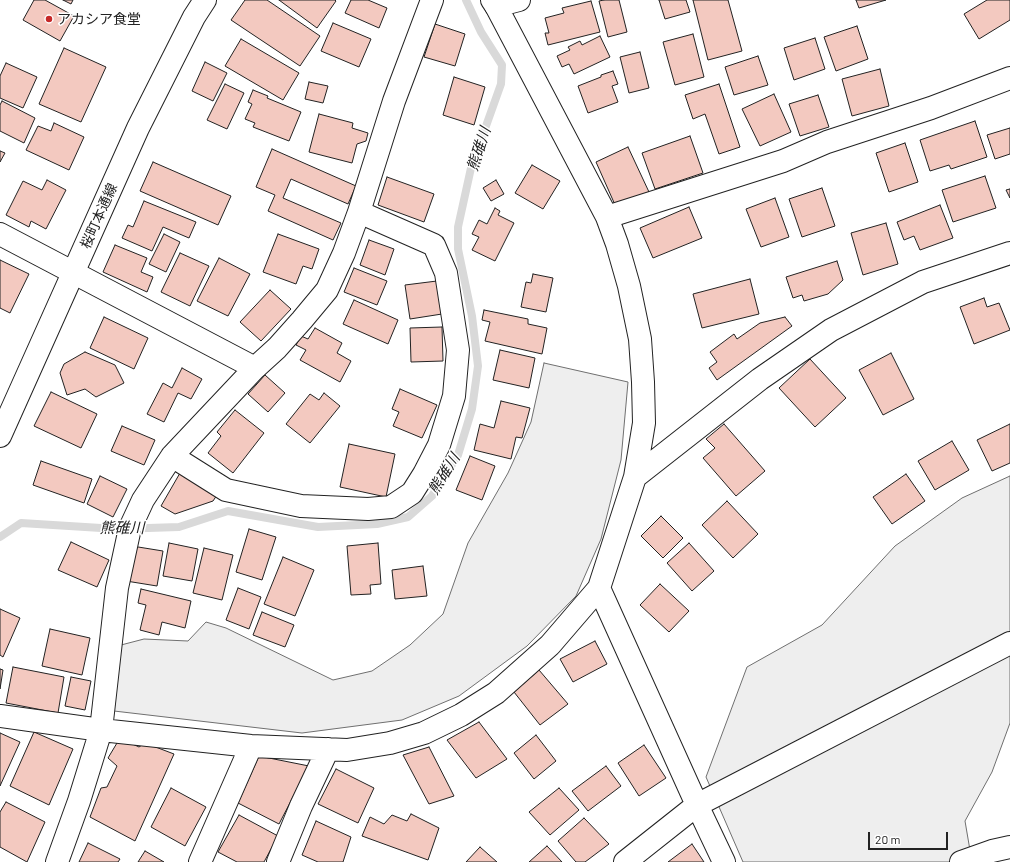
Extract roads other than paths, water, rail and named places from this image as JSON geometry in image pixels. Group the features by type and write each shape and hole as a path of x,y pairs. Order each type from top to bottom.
{"street":[{"name":"桜町本通線","path":"0,436 138,128 194,17 205,0"},
{"path":"57,862 102,730 117,588 130,528 144,500 172,456 255,368 277,348 326,290 344,253 359,212 394,101 432,0"},
{"path":"0,716 102,730 251,746 347,750 390,743 424,733 461,715 496,693 550,645 599,588 635,477 644,423 640,339 629,286 617,244 607,217 494,3 519,0"},
{"path":"607,217 783,161 827,142 931,108 1010,78"},
{"path":"172,456 226,490 301,506 368,509 391,507 412,493 439,445 454,396 458,350 446,273 434,245 359,212"},
{"path":"0,234 255,368"},
{"path":"635,477 760,379 832,330 923,282 1010,253"},
{"path":"599,588 724,862"},
{"path":"625,862 697,805 1010,643"},
{"path":"200,862 251,746"},
{"path":"278,862 301,806 328,749"},
{"path":"961,862 992,851 1010,848"}],"waterway":[{"name":"熊碓川","path":"0,537 21,523 117,529 179,527 228,511 318,527 377,524 408,517 432,496 458,455 472,409 478,366 472,316 458,249 458,227 471,168 501,84 502,65 481,32 466,0"}],"place":[{"name":"アカシア食堂","path":"49,19"}]}
